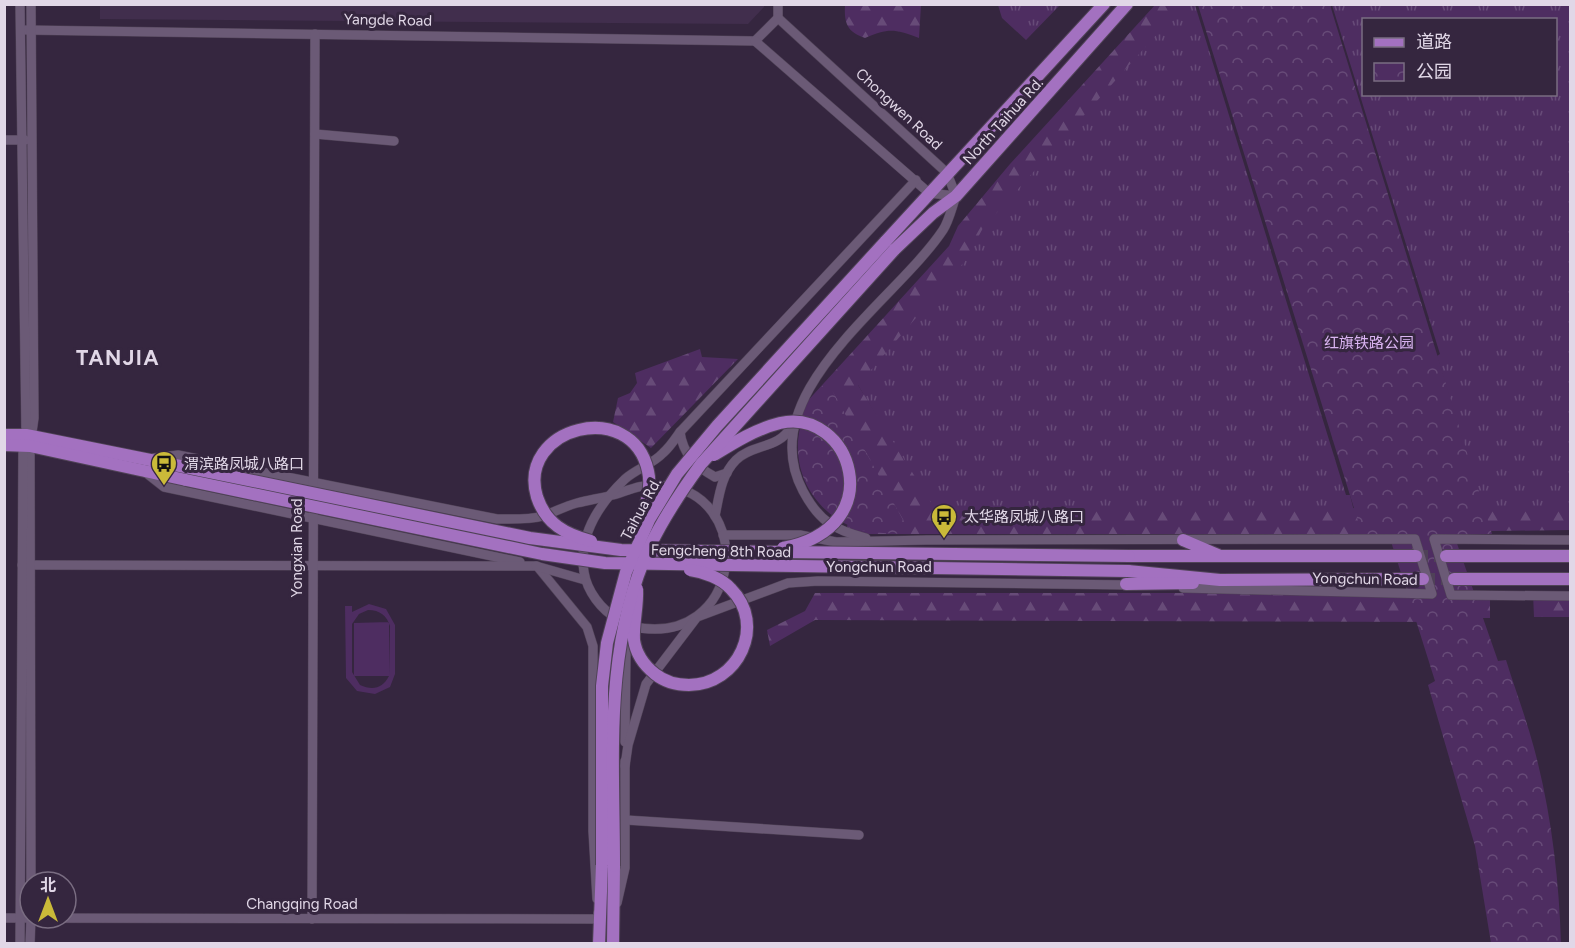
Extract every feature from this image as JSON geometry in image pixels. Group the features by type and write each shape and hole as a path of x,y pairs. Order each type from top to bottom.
{"main road":[{"name":"North Taihua Rd.","path":"889,246 929,193 1104,4"},
{"name":"North Taihua Rd.","path":"889,246 956,196 1127,4"},
{"name":"Taihua Rd.","path":"608,866 615,675 623,625 636,579 650,545 700,464 889,246"},
{"name":"Taihua Rd.","path":"608,866 602,686 607,644 619,594 650,520 677,474 889,246"},
{"path":"700,464 746,435 782,422 807,424 835,442 849,468 851,490 839,520 822,535 798,545 756,553"},
{"path":"619,594 621,573 648,497 648,472 639,451 616,430 583,428 560,438 540,460 536,474 542,511 555,526 577,537 621,550"},
{"name":"Fengcheng 8th Road","path":"4,435 146,465 190,468 530,538 621,550 1130,556"},
{"name":"Fengcheng 8th Road","path":"4,446 28,441"},
{"name":"Fengcheng 8th Road","path":"146,465 186,480 542,554 605,562 668,565 1128,571"},
{"path":"1183,540 1221,556"},
{"name":"Yongchun Road","path":"1130,556 1416,556"},
{"path":"1446,556 1570,556"},
{"path":"636,579 638,608 634,640 644,665 664,681 682,685 700,685 722,676 738,661 746,642 745,617 739,600 731,589 717,579 700,572 668,565"},
{"name":"Yongchun Road","path":"1128,571 1220,580 1423,579"},
{"path":"1454,579 1570,579"},
{"path":"1126,584 1184,584 1220,580"},
{"path":"599,944 599,919 608,866"},
{"path":"608,866 613,944"}],"street":[{"path":"20,4 20,140 28,441"},
{"path":"21,870 27,565 31,4"},
{"path":"778,4 778,18 755,40 929,193 956,196 944,229 807,388 791,437 796,477 814,512 840,531 880,542"},
{"name":"Chongwen Road","path":"778,18 947,173 956,196"},
{"name":"Yangde Road","path":"20,30 755,40"},
{"name":"Yongxian Road","path":"312,919 311,518 315,34"},
{"path":"315,134 394,141"},
{"path":"4,140 31,140"},
{"path":"697,617 677,627 654,630 631,626 611,616 596,600 585,580 582,557 586,534 596,514 625,479 663,454 680,432 916,180"},
{"path":"715,516 722,483 736,460 774,444 789,432 800,410"},
{"path":"680,432 682,448 701,469 715,477 728,473"},
{"name":"Fengcheng 8th Road","path":"585,580 459,548 164,487 146,465 178,455 497,519 541,517 576,503 612,495"},
{"path":"612,495 634,488 657,485 679,489 699,500 715,516 723,535 728,560 724,582 713,601 697,617 646,684 628,745 625,766"},
{"path":"459,548 471,543 476,531 474,515"},
{"name":"Yongchun Road","path":"697,617 788,583 1126,584 1223,591 1432,594 1415,539 836,542 800,535 723,535"},
{"path":"1570,540 1434,538 1451,595 1570,596"},
{"path":"924,582 917,574 917,547 927,540"},
{"path":"27,565 537,566 587,627 593,646 593,831 599,919"},
{"path":"27,565 31,870"},
{"path":"613,920 625,868 626,650 631,626"},
{"path":"626,820 860,835"},
{"name":"Changqing Road","path":"78,918 599,919"}],"shaded area":[{"path":"764,4 764,7 748,24 100,19 100,5"}],"green space":[{"path":"998,4 1060,5 1026,40 1002,18"},
{"path":"845,5 921,5 919,38 892,31 865,38 859,36 850,30 846,22"},
{"path":"1155,5 1183,5 983,228 965,261 858,385 935,509 1411,508 1419,534 844,534 858,498 799,421 803,406 949,246 958,226 1010,164"},
{"path":"1182,5 1195,5 1346,495 1350,495 1354,511 932,509 855,380 979,227"},
{"name":"红旗铁路公园","path":"1198,5 1330,5 1492,534 1454,535 1498,661 1506,660 1534,748 1553,845 1561,943 1491,943 1475,846 1428,685 1435,681 1389,535 1362,534"},
{"path":"1332,5 1570,5 1570,515 1485,514 1437,356 1440,354"},
{"path":"700,349 702,357 738,359 651,448 613,422 618,398 630,393 637,383 635,373"},
{"path":"827,381 909,531 908,534 873,532 852,527 831,515 816,499 805,481 799,461 798,440 802,419 812,399"},
{"path":"1570,507 1570,530 1426,532 1419,508"},
{"path":"1446,592 1490,593 1490,618 1454,618"},
{"path":"815,593 1437,593 1446,622 815,620 770,646 767,630 805,611"},
{"path":"1533,593 1570,594 1570,617 1534,617"},
{"path":"369,604 386,609 395,625 395,674 390,687 375,694 357,691 346,678 345,606 352,606 352,612","holes":["368,610 379,612 388,622 354,623 354,675 352,672 352,624 359,614","389,623 390,626 389,675","354,676 389,676 381,686 373,688 360,685"]}],"tunnel":[{"path":"1416,556 1446,556"},
{"path":"1423,579 1454,579"}],"place":[{"name":"渭滨路凤城八路口","path":"164,487"},
{"name":"太华路凤城八路口","path":"944,540"}],"district":[{"name":"TANJIA","path":"118,357"}]}
